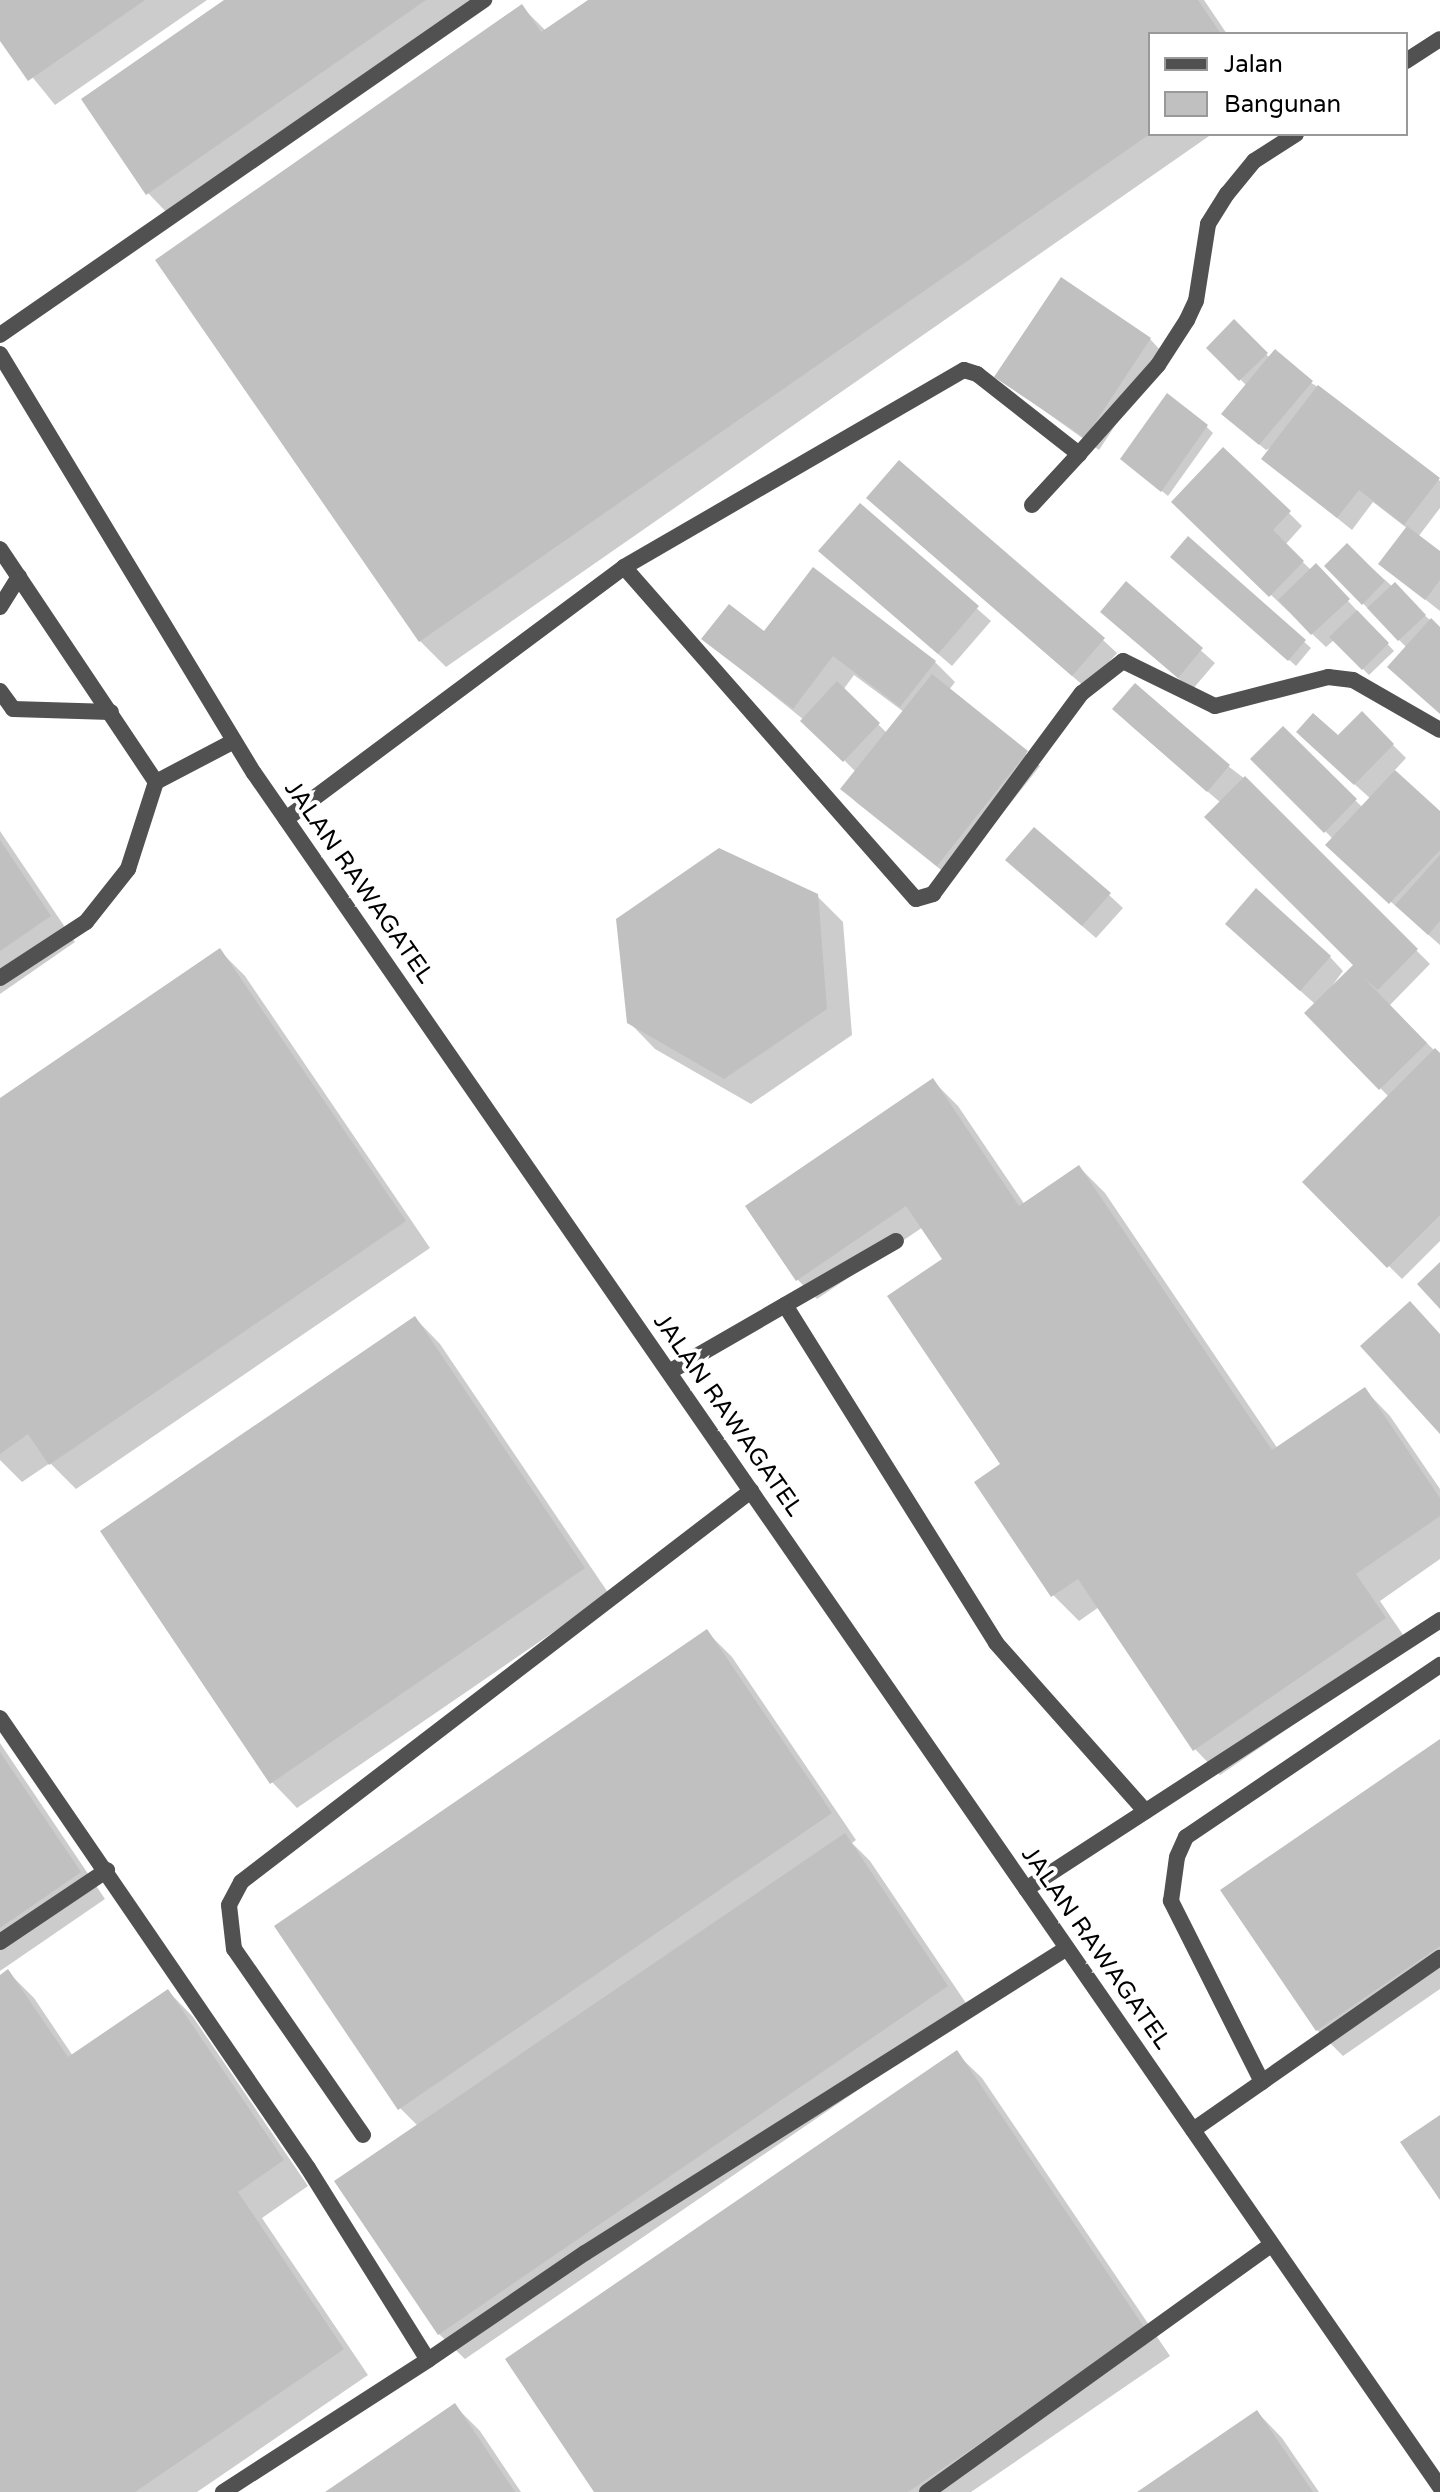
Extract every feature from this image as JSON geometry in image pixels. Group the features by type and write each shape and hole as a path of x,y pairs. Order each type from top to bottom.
{"street":[{"path":"0,335 484,0"},
{"path":"1408,60 1440,39"},
{"path":"1032,505 1158,365 1196,301 1208,224 1254,161 1293,136"},
{"name":"JALAN RAWAGATEL","path":"0,354 234,741 286,819 1440,2487"},
{"path":"286,819 624,567 964,370 977,374 1079,454"},
{"path":"0,549 156,782"},
{"path":"624,567 916,899 933,894 1082,693 1123,661 1215,706 1328,677 1353,680 1440,730"},
{"path":"0,607 19,576"},
{"path":"0,691 13,709 111,712"},
{"path":"0,978 86,922 128,869 156,782 234,741"},
{"path":"669,1372 896,1241"},
{"path":"785,1305 996,1643 1145,1811"},
{"path":"363,2135 234,1949 229,1905 241,1882 751,1491"},
{"path":"1026,1889 1440,1620"},
{"path":"1262,2082 1171,1901 1177,1857 1186,1837 1440,1665"},
{"path":"0,1718 107,1870 308,2168 428,2360"},
{"path":"0,1942 107,1870"},
{"path":"223,2492 428,2360 585,2253 1067,1948"},
{"path":"1193,2130 1440,1958"},
{"path":"927,2492 1271,2245"}],"building":[{"path":"0,0 145,0 28,81 0,41"},
{"path":"224,0 426,0 146,195 81,99"},
{"path":"588,0 1198,0 1220,32 1148,32 1148,135 419,642 155,260 522,4 541,32"},
{"path":"1061,277 1151,338 1085,438 994,377"},
{"path":"1234,319 1268,353 1239,381 1206,348"},
{"path":"1275,349 1313,381 1259,445 1221,414"},
{"path":"1318,385 1440,478 1404,525 1359,490 1337,518 1261,459"},
{"path":"1167,393 1208,425 1161,492 1120,459"},
{"path":"1223,447 1291,511 1273,530 1304,561 1269,597 1171,502"},
{"path":"899,460 1105,638 1072,676 866,498"},
{"path":"860,503 979,606 938,654 818,551"},
{"path":"1407,526 1440,551 1440,580 1425,600 1378,564"},
{"path":"1188,536 1306,640 1288,661 1170,557"},
{"path":"1347,543 1385,581 1362,605 1324,566"},
{"path":"1316,563 1350,599 1311,635 1278,600"},
{"path":"813,567 936,661 900,707 833,656 793,709 701,639 729,604 764,631"},
{"path":"1126,581 1203,648 1178,678 1100,612"},
{"path":"1395,582 1426,615 1398,641 1367,608"},
{"path":"1357,610 1389,643 1362,670 1329,637"},
{"path":"1431,618 1440,627 1440,714 1387,667"},
{"path":"932,674 1028,751 937,866 840,789"},
{"path":"837,681 880,723 843,762 800,721"},
{"path":"1135,683 1230,765 1207,792 1112,709"},
{"path":"1362,711 1394,744 1354,785 1296,732 1313,713 1338,735"},
{"path":"1283,726 1357,799 1324,833 1250,759"},
{"path":"1395,770 1440,811 1440,850 1389,904 1325,845"},
{"path":"1245,776 1418,949 1378,990 1364,978 1427,1043 1379,1090 1304,1013 1353,965 1204,817"},
{"path":"1034,827 1111,893 1082,926 1005,860"},
{"path":"0,840 51,916 0,951"},
{"path":"719,848 818,894 827,1009 724,1079 627,1023 616,919"},
{"path":"1440,855 1440,921 1428,935 1395,905"},
{"path":"1256,888 1331,956 1300,991 1225,924"},
{"path":"220,948 406,1221 49,1465 28,1434 0,1454 0,1098"},
{"path":"1435,1048 1440,1053 1440,1215 1387,1268 1302,1182"},
{"path":"933,1078 1019,1206 1079,1165 1272,1450 1365,1387 1440,1498 1440,1516 1356,1574 1386,1618 1193,1751 1078,1579 1051,1597 974,1482 1000,1464 887,1296 942,1259 906,1206 796,1281 745,1206"},
{"path":"1440,1262 1440,1309 1417,1284"},
{"path":"1410,1301 1440,1334 1440,1434 1360,1346"},
{"path":"415,1316 585,1568 270,1784 100,1531"},
{"path":"707,1629 832,1813 398,2110 274,1926"},
{"path":"1440,1739 1440,1946 1316,2031 1220,1890"},
{"path":"0,1752 81,1872 0,1928"},
{"path":"845,1833 948,1986 438,2335 334,2181"},
{"path":"8,1969 68,2057 168,1989 284,2160 238,2192 344,2349 135,2492 0,2492 0,1975"},
{"path":"957,2050 1146,2330 908,2492 594,2492 505,2359"},
{"path":"1440,2115 1440,2200 1400,2142"},
{"path":"455,2403 515,2492 325,2492"},
{"path":"1257,2410 1313,2492 1137,2492"}]}
